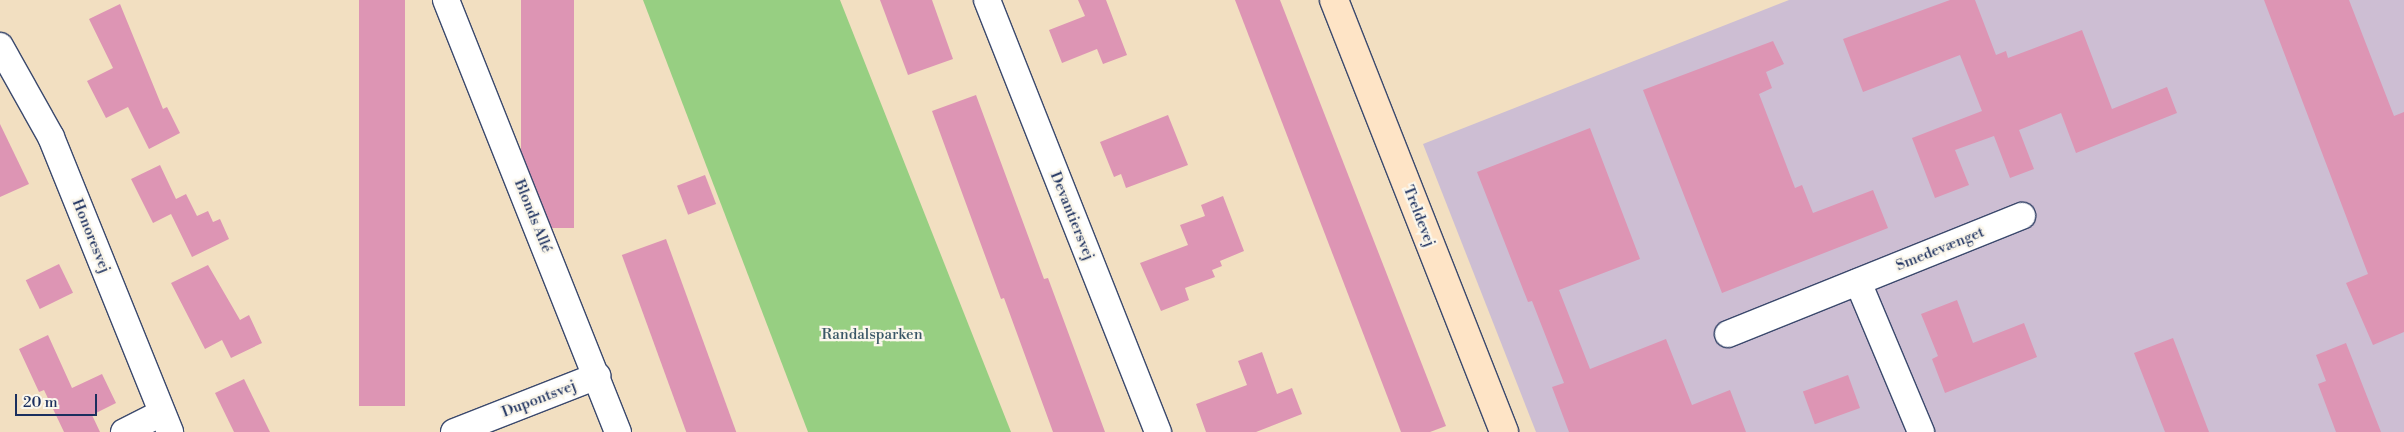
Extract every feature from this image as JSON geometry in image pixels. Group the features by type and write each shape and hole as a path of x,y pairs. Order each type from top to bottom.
{"street":[{"name":"Blonds Allé","path":"446,0 618,432"},
{"name":"Devantiersvej","path":"986,0 1158,432"},
{"name":"Treldevej","path":"1334,0 1504,432"},
{"name":"Honoresvej","path":"0,46 51,137 166,423"},
{"name":"Smedevænget","path":"1728,334 2022,216"},
{"path":"1858,282 1921,432"},
{"name":"Dupontsvej","path":"454,432 597,376"},
{"path":"124,432 166,423"}],"shaded area":[{"path":"1789,0 2404,0 2404,432 1536,432 1423,144"}],"green space":[{"name":"Randalsparken","path":"643,0 840,0 1011,432 808,432"}],"building":[{"path":"359,0 405,0 405,406 359,406"},
{"path":"521,0 574,0 574,228 521,228"},
{"path":"880,0 932,0 953,59 908,75"},
{"path":"1078,0 1106,0 1127,55 1103,64 1097,49 1062,63 1049,30 1085,16"},
{"path":"1235,0 1280,0 1446,426 1430,432 1401,432"},
{"path":"1950,0 1975,0 1996,55 2006,51 2008,58 2082,30 2112,109 2167,87 2177,113 2076,153 2061,113 2019,130 2034,169 2010,178 1994,136 1955,150 1969,185 1935,198 1912,138 1982,111 1960,55 1863,92 1843,39"},
{"path":"2264,0 2349,0 2394,116 2404,112 2404,332 2373,345 2346,283 2368,274"},
{"path":"120,4 163,109 167,107 180,133 149,149 128,107 106,118 87,81 113,68 89,19"},
{"path":"1773,41 1784,64 1766,72 1772,88 1759,94 1795,188 1802,185 1813,213 1873,190 1888,228 1722,293 1643,90"},
{"path":"976,95 1044,279 1048,278 1105,432 1053,432 1004,298 1001,299 932,111"},
{"path":"1168,115 1188,165 1126,188 1121,174 1114,177 1100,142"},
{"path":"0,124 29,184 0,197"},
{"path":"1590,128 1640,259 1559,290 1590,369 1666,339 1692,405 1730,390 1746,432 1569,432 1552,387 1564,383 1532,301 1528,302 1477,172"},
{"path":"160,165 176,199 186,194 197,216 208,211 213,222 220,219 229,239 192,257 171,214 153,223 131,179"},
{"path":"705,175 716,204 688,215 677,186"},
{"path":"1223,196 1244,251 1220,261 1222,266 1212,270 1215,277 1185,288 1189,300 1161,311 1140,263 1188,245 1180,225 1205,216 1201,205"},
{"path":"666,239 736,432 686,432 622,255"},
{"path":"59,264 73,293 40,309 26,280"},
{"path":"208,265 240,320 249,315 262,343 231,358 222,340 205,349 171,283"},
{"path":"1957,300 1973,343 2024,323 2037,357 1945,393 1932,359 1938,356 1921,314"},
{"path":"48,335 72,388 102,374 116,403 92,415 100,432 64,432 44,390 39,392 19,349"},
{"path":"2173,338 2209,432 2165,432 2134,353"},
{"path":"2346,343 2381,432 2336,432 2318,384 2326,381 2316,355"},
{"path":"1262,352 1277,394 1292,388 1302,414 1256,432 1206,432 1196,404 1247,385 1238,361"},
{"path":"1848,375 1860,408 1815,424 1803,391"},
{"path":"244,379 270,432 234,432 215,393"}]}
